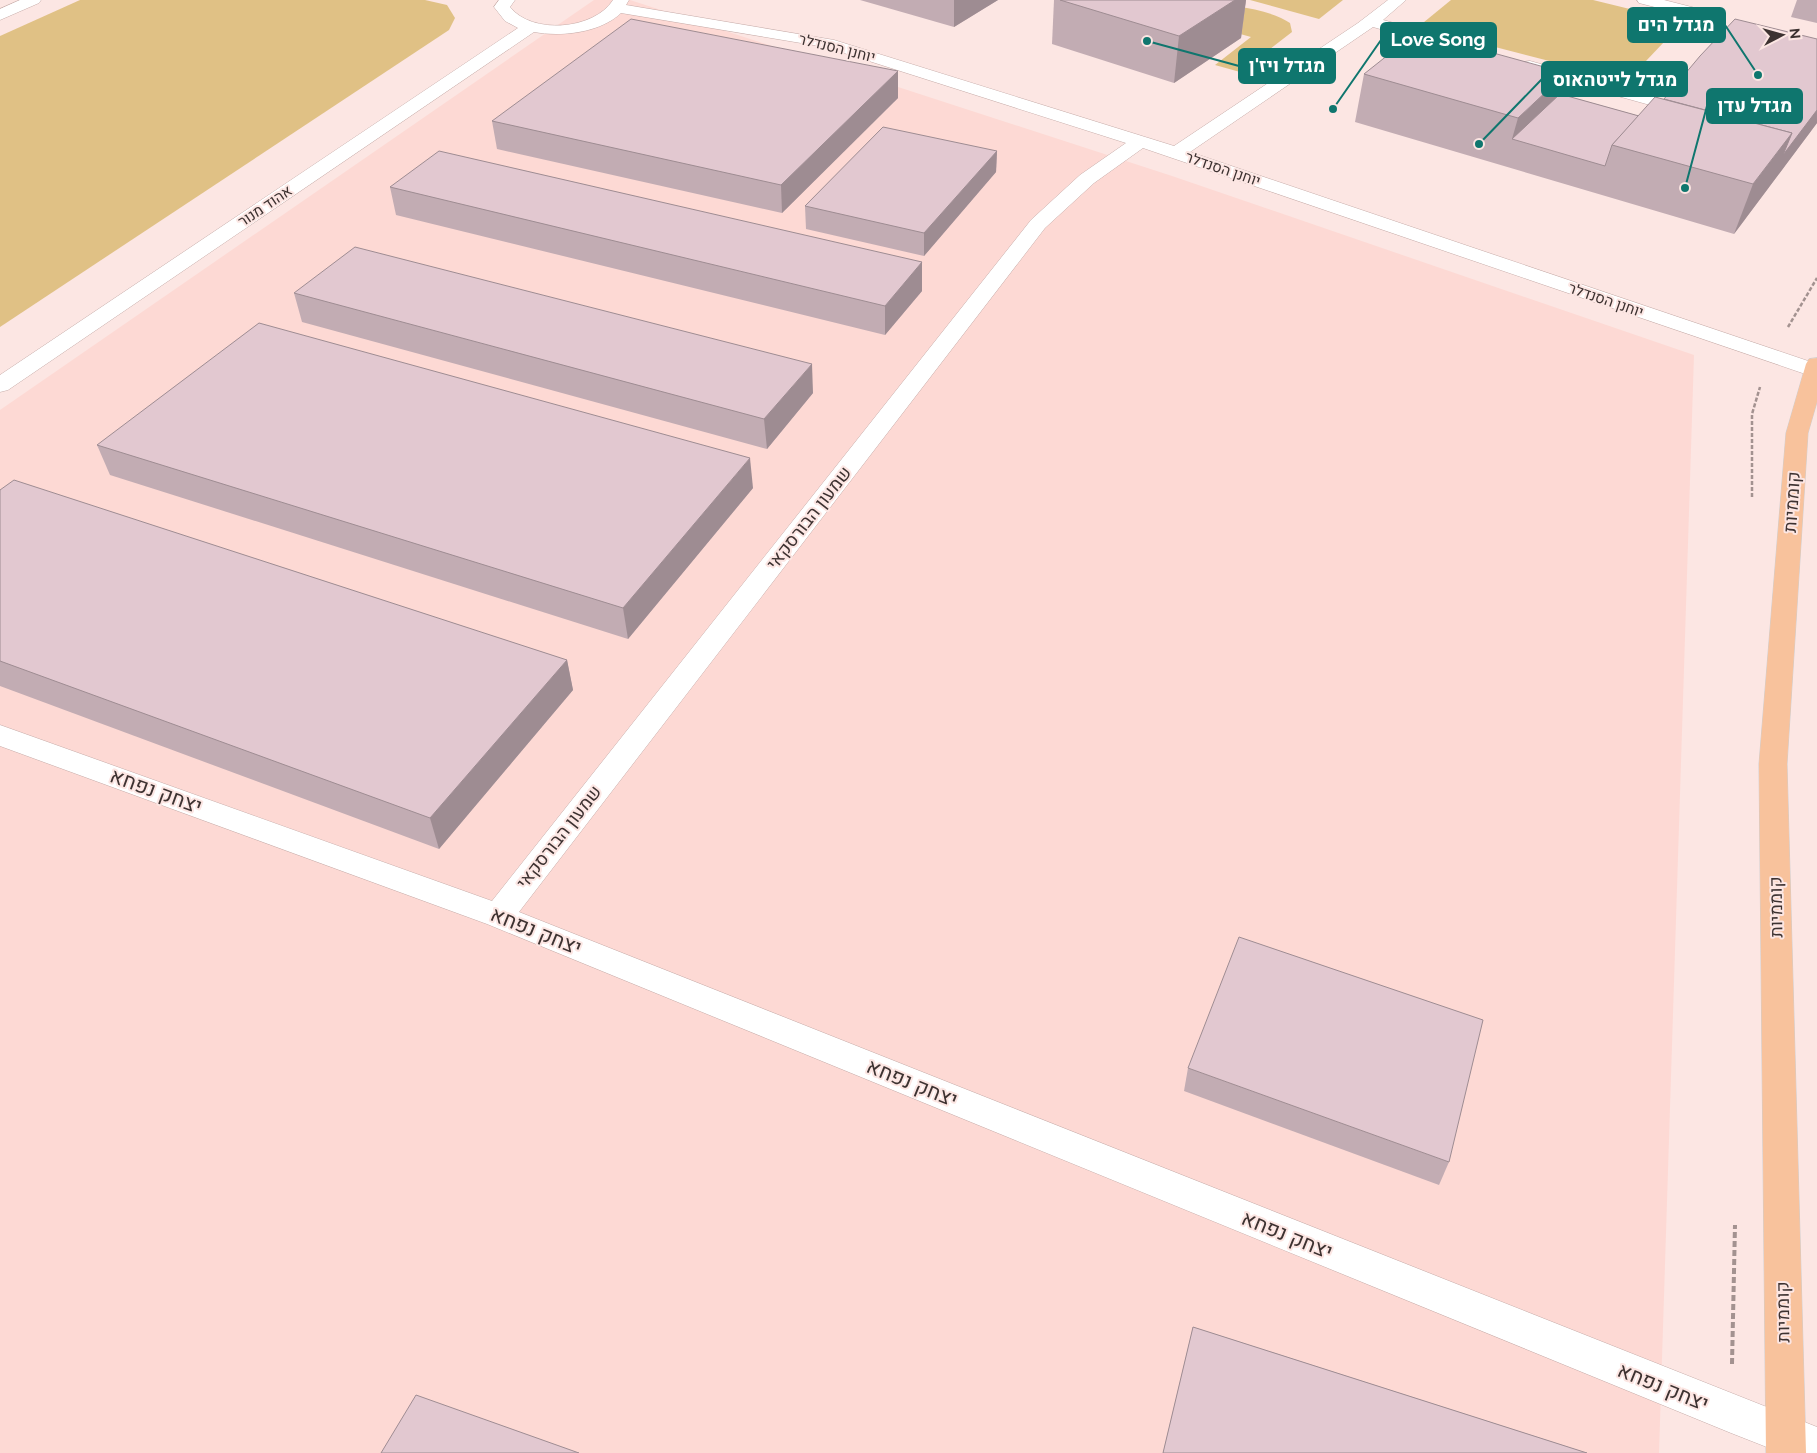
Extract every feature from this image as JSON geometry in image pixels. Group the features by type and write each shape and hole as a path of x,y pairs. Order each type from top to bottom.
{"main road":[{"name":"קוממיות","path":"1796,1445 1773,764 1797,433 1816,368"}],"street":[{"path":"0,15 33,0"},
{"path":"506,0 502,8 506,16 515,22 530,27 570,28 590,24 610,16 619,4"},
{"path":"1176,153 1398,0"},
{"path":"1645,0 1716,18"},
{"name":"יוחנן הסנדלר","path":"619,4 828,42 1176,153 1816,368"},
{"path":"1370,21 1464,48"},
{"name":"אהוד מנור","path":"0,385 530,27"},
{"path":"1510,61 1650,100"},
{"name":"שמעון הבורסקאי","path":"498,916 1038,224 1087,179 1140,142"},
{"name":"יצחק נפחא","path":"0,735 498,916 1796,1445"}],"shaded area":[{"path":"80,0 425,0 447,5 455,18 449,30 0,327 0,36"},
{"path":"594,0 630,0 1172,176 1694,355 1659,1453 0,1453 0,410"},
{"path":"1119,0 1183,1 1255,10 1275,15 1290,23 1292,32 1240,72 1215,65 1251,37"},
{"path":"1250,0 1343,0 1319,19"},
{"path":"1451,0 1593,0 1683,22 1627,81 1418,27"}],"building":[{"path":"1060,0 1235,0 1179,36"},
{"path":"631,19 898,71 781,185 492,121"},
{"path":"1735,19 1817,39 1817,110 1783,155 1792,133 1664,99 1700,56"},
{"path":"1417,32 1566,73 1518,118 1364,74"},
{"path":"1560,94 1639,116 1612,145 1605,166 1512,139"},
{"path":"1655,97 1792,133 1753,184 1612,145"},
{"path":"883,127 997,151 924,233 805,206"},
{"path":"439,151 922,262 885,306 390,187"},
{"path":"355,247 812,364 764,419 294,293"},
{"path":"259,323 750,458 623,608 97,445"},
{"path":"14,480 567,660 430,818 0,661 0,490"},
{"path":"1239,937 1483,1020 1449,1162 1188,1068"},
{"path":"1193,1327 1587,1453 1163,1453"},
{"path":"416,1395 579,1453 381,1453"}],"place":[{"name":"מגדל ויז'ן","path":"1147,41"},
{"name":"מגדל הים","path":"1758,75"},
{"name":"Love Song","path":"1333,109"},
{"name":"מגדל לייטהאוס","path":"1479,144"},
{"name":"מגדל עדן","path":"1685,188"}]}
